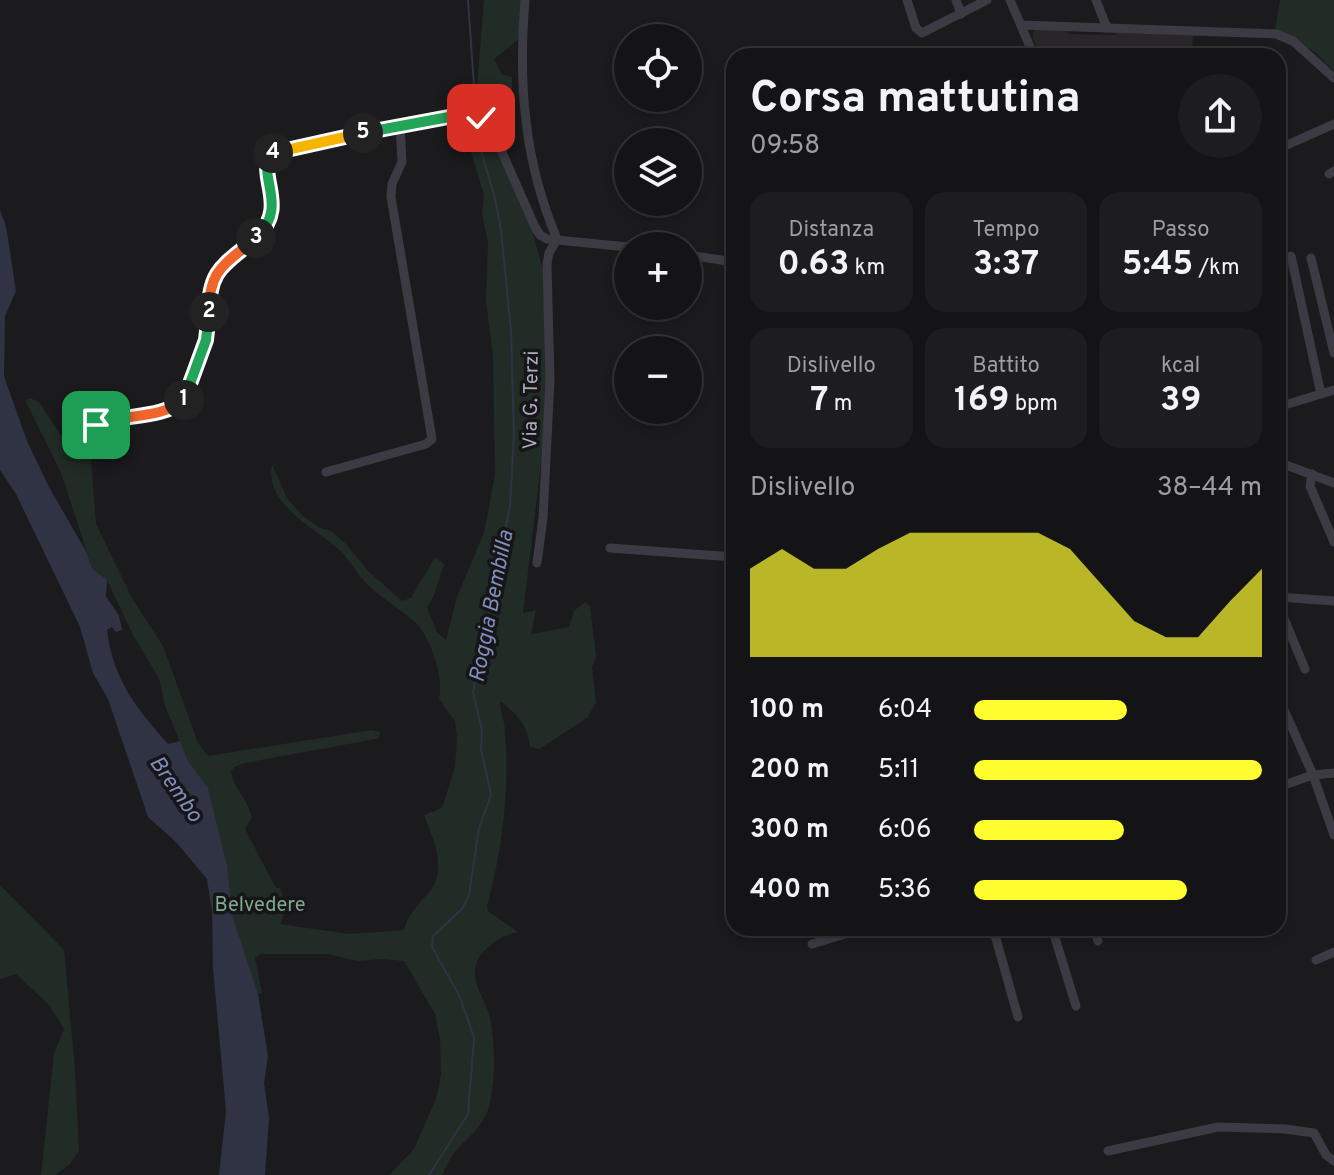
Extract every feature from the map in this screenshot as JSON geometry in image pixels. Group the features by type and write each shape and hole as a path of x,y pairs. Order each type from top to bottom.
{"street":[{"path":"525,0 521,68 524,122 540,197 557,239"},
{"path":"907,0 919,32 926,33 987,0"},
{"path":"956,0 961,14"},
{"path":"1010,0 1031,48"},
{"path":"1096,0 1107,28"},
{"path":"1021,25 1280,35 1293,41 1334,78"},
{"path":"96,425 168,409 182,403 187,397 206,340 212,281 263,231 271,219 273,208 267,164 271,154 441,117 476,117 489,123 537,231 545,239 614,245"},
{"path":"1286,145 1334,124"},
{"path":"326,472 426,444 432,439 391,195 392,184 402,162 400,125"},
{"name":"Via G. Terzi","path":"537,563 543,518 549,406 548,261 557,239"},
{"path":"1291,256 1321,394"},
{"path":"702,257 726,261"},
{"path":"1311,258 1334,353"},
{"path":"1286,404 1334,390"},
{"path":"1286,465 1334,483"},
{"path":"1312,474 1310,486 1334,542"},
{"path":"610,548 726,556"},
{"path":"1286,598 1334,601"},
{"path":"1286,623 1305,669"},
{"path":"1286,714 1313,775 1334,835"},
{"path":"1286,784 1313,775 1334,773"},
{"path":"812,944 838,936"},
{"path":"995,936 1018,1017"},
{"path":"1054,936 1076,1006"},
{"path":"1096,936 1098,941"},
{"path":"1316,960 1334,952"},
{"path":"1108,1151 1215,1128 1279,1128 1314,1133 1326,1155 1334,1161"}],"shaded area":[{"path":"1038,29 1065,29 1068,34 1115,35 1118,30 1193,34 1192,48 1037,48 1033,32"}],"green space":[{"name":"Belvedere","path":"484,0 522,0 519,39 494,59 502,75 512,77 512,109 498,118 487,113 492,140 531,225 544,275 547,378 541,464 523,613 536,610 531,634 569,627 574,611 585,602 590,606 596,656 592,667 596,703 587,718 539,749 530,747 520,720 500,701 505,728 505,797 501,842 487,906 488,911 518,932 489,946 475,968 492,1033 494,1066 491,1100 481,1123 454,1153 442,1175 389,1175 414,1149 437,1096 441,1074 440,1039 435,1014 404,961 357,961 328,954 260,954 255,958 262,993 258,994 233,917 227,865 208,789 188,761 165,706 159,678 134,637 107,580 92,568 62,475 25,400 30,398 39,402 61,436 71,438 91,458 96,524 133,600 163,646 198,743 208,756 371,730 380,732 376,739 245,763 234,767 231,772 252,818 245,829 276,888 280,888 282,893 285,910 280,924 349,934 404,930 438,874 437,854 424,815 442,808 455,767 455,721 439,699 438,670 422,631 412,619 368,585 341,551 302,522 282,502 275,491 272,464 287,498 302,515 320,528 331,531 368,571 402,601 411,598 435,557 444,564 427,608 437,632 446,640 457,597 484,533 495,475 493,356 486,301 488,243 482,213 484,195 462,123 477,86"},
{"path":"1280,0 1334,0 1334,71 1315,52 1275,31"},
{"path":"0,885 64,950 79,1151 70,1164 55,1175 41,1175 54,1053 64,1029 50,1006 16,974 0,979"}],"water":[{"name":"Brembo","path":"0,210 6,226 16,291 5,316 4,376 27,441 92,568 107,580 106,596 119,616 122,630 116,632 112,627 107,630 120,678 136,705 168,744 180,741 188,761 208,788 227,865 233,917 258,994 268,1056 264,1083 269,1118 265,1175 219,1175 226,1111 207,879 176,842 148,817 108,699 93,673 80,627 16,494 0,470"}],"waterway":[{"name":"Roggia Bembilla","path":"468,0 476,114"},
{"name":"Roggia Bembilla","path":"429,1175 468,1114 474,1038 460,997 432,947 433,936 462,909 469,895 479,828 491,795 473,692 510,506 514,434 511,331 501,230 476,121"}],"route":[{"path":"96,425 175,407 187,397 206,340 212,281 263,231 271,219 273,208 267,164 271,154 434,118 481,118"}]}
